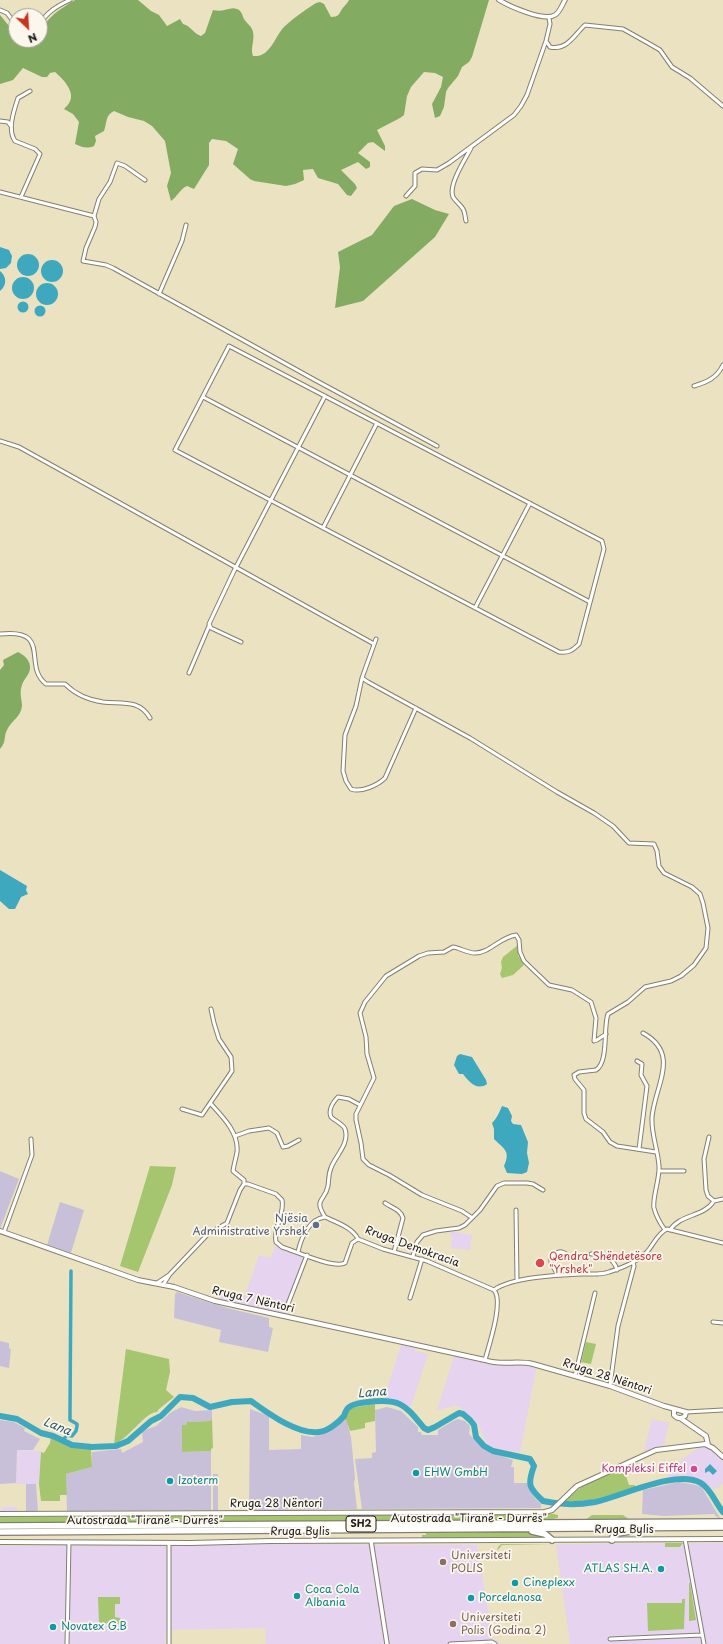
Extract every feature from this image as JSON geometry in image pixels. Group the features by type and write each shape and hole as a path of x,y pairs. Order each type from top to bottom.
{"highway":[{"name":"Autostrada \"Tiranë - Durrës\"","path":"0,1526 722,1524"},
{"name":"Autostrada \"Tiranë - Durrës\"","path":"0,1532 663,1528 722,1524"},
{"path":"612,1540 618,1533 663,1528"},
{"path":"452,1529 470,1531 533,1531 545,1534 552,1540"}],"main road":[{"name":"Rruga 7 Nëntori","path":"2,1231 138,1280 163,1285 228,1305 485,1360"},
{"name":"Rruga 28 Nëntori","path":"485,1360 498,1363 526,1362 610,1386 674,1409 684,1416"},
{"path":"674,1409 675,1417 684,1416 689,1425 706,1436 708,1445 723,1456"},
{"name":"Rruga 28 Nëntori","path":"0,1514 545,1512 552,1510 577,1486 584,1482 656,1450 708,1445"},
{"name":"Rruga Bylis","path":"0,1542 723,1539"}],"street":[{"path":"48,13 70,0"},
{"path":"499,0 541,17 549,18 559,12 565,0"},
{"path":"406,196 415,186 415,173 417,171 437,170 462,155 509,119 521,106 546,41 550,24 549,18"},
{"path":"546,41 550,47 561,46 572,40 585,25 623,30 660,50 672,67 690,78 723,106"},
{"path":"21,197 40,154 35,149 15,141 11,126 18,98 30,91"},
{"path":"0,121 8,122 11,126"},
{"path":"466,221 464,211 453,196 452,190 453,182 472,147"},
{"path":"145,180 126,166 118,163 112,179 99,198 94,216 96,222 95,227 86,248 83,262 106,265 113,268 437,446"},
{"path":"0,192 94,216"},
{"path":"159,294 182,241 186,225"},
{"path":"229,346 325,396 599,539 604,543 604,550 579,644 573,650 567,653 559,652 175,450 229,346"},
{"path":"694,386 711,380 723,365"},
{"path":"189,673 236,568 325,396"},
{"path":"203,397 590,602"},
{"path":"323,528 377,423"},
{"path":"0,441 19,448 374,644"},
{"path":"475,608 530,503"},
{"path":"209,626 216,631 241,642"},
{"path":"0,634 19,634 27,637 34,647 37,673 46,684 65,684 76,694 102,702 137,705 147,713 150,718"},
{"path":"376,639 362,678 356,706 345,735 342,762 344,776 351,789 357,790 368,788 385,778 416,708"},
{"path":"362,678 470,738 594,813 614,826 629,843 654,844 656,847 659,866 664,873 692,887 700,894 704,903 708,928 706,948 702,954 689,970 678,978 645,987 628,1002 610,1012 606,1019 606,1034 599,1067 596,1070 575,1073 573,1077 584,1090 584,1113 586,1118 603,1132 613,1144 617,1146 656,1152"},
{"path":"472,1217 462,1211 422,1195 389,1174 364,1162 356,1120 360,1105 372,1086 374,1078 367,1054 366,1037 360,1013 361,1009 386,976 419,956 428,953 444,952 453,947 469,952 480,952 504,939 516,935 519,940 520,952 524,961 549,985 572,990 592,1002 596,1018 594,1041 606,1034"},
{"path":"182,1109 202,1115 211,1104 219,1089 232,1071 231,1057 219,1039 211,1010"},
{"path":"643,1033 658,1043 664,1063 652,1114 659,1171 654,1206 656,1214 665,1230"},
{"path":"637,1061 642,1064 641,1075 647,1086 639,1149"},
{"path":"298,1252 310,1224 316,1219 325,1217 320,1208 320,1202 328,1187 328,1174 334,1161 343,1148 345,1134 344,1127 331,1117 331,1108 338,1097 349,1099 360,1105"},
{"path":"211,1104 224,1119 235,1136 237,1151 233,1171 244,1180 244,1184"},
{"path":"235,1136 249,1131 269,1128 277,1133 283,1147 299,1140"},
{"path":"709,1137 704,1159 706,1190 708,1196 714,1201"},
{"path":"2,1231 32,1155 31,1139"},
{"path":"659,1171 684,1171"},
{"path":"413,1256 417,1242 423,1235 463,1226 480,1210 497,1186 504,1183 527,1183 533,1184 543,1190"},
{"path":"244,1184 254,1186 279,1197 282,1200 282,1208 275,1233 276,1242 282,1246 333,1264 344,1264 352,1243 358,1239"},
{"path":"157,1284 170,1274 208,1234 226,1223 244,1184"},
{"path":"670,1230 675,1224 707,1209 714,1201 723,1199"},
{"path":"385,1204 395,1208 403,1218 394,1252"},
{"path":"516,1210 517,1281"},
{"name":"Rruga Demokracia","path":"325,1217 349,1229 357,1235 358,1239 394,1252 422,1259 494,1290"},
{"path":"665,1230 723,1243"},
{"path":"485,1360 497,1305 497,1295 494,1290 517,1281 558,1275 605,1273 617,1270 646,1254 665,1230"},
{"path":"558,1275 551,1263 551,1259 561,1251 569,1256"},
{"path":"591,1254 610,1258 615,1263 617,1270"},
{"path":"288,1304 307,1255"},
{"path":"410,1298 422,1259"},
{"path":"610,1386 618,1326 634,1266 633,1262"},
{"path":"163,1285 170,1274"},
{"path":"575,1376 595,1293"},
{"path":"713,1322 723,1323"},
{"name":"Rruga 28 Nëntori","path":"684,1416 723,1410"},
{"path":"685,1539 704,1644"},
{"path":"371,1541 387,1644"},
{"path":"67,1644 69,1542"},
{"path":"169,1542 169,1644"},
{"path":"610,1639 702,1635"},
{"path":"450,1644 492,1642 495,1644"}],"shaded area":[{"path":"0,1171 19,1179 0,1229"},
{"path":"60,1202 84,1210 71,1253 47,1245"},
{"path":"450,1231 472,1235 470,1250 451,1248 452,1235 450,1234"},
{"path":"278,1244 307,1255 288,1304 288,1317 218,1302 222,1289 245,1295 259,1255 271,1258 275,1246"},
{"path":"177,1292 227,1308 269,1318 269,1327 273,1328 268,1352 219,1342 221,1330 174,1318 175,1294"},
{"path":"0,1341 9,1343 9,1348 11,1349 9,1368 0,1366"},
{"path":"401,1345 415,1348 415,1351 428,1354 411,1407 400,1402 384,1398"},
{"path":"455,1353 485,1360 537,1365 520,1452 492,1448 486,1443 478,1424 460,1407 454,1406 437,1410"},
{"path":"181,1407 195,1411 212,1410 212,1419 210,1421 187,1422 186,1425 182,1425 182,1452 211,1451 211,1510 67,1511 66,1474 92,1467 92,1452 121,1449 122,1453 143,1442 142,1431 156,1426 170,1413"},
{"path":"387,1407 401,1411 418,1427 418,1432 421,1432 422,1435 438,1435 438,1430 453,1421 458,1419 465,1421 470,1426 469,1434 481,1446 490,1452 513,1460 511,1467 514,1467 514,1483 527,1483 534,1497 541,1504 541,1508 362,1509 355,1459 372,1458 372,1453 376,1452 375,1410"},
{"path":"250,1409 269,1416 269,1450 301,1449 301,1435 312,1437 320,1435 335,1428 344,1419 346,1419 351,1437 357,1509 249,1510"},
{"path":"652,1419 669,1423 664,1445 644,1451"},
{"path":"0,1420 14,1422 25,1428 24,1431 40,1439 33,1450 17,1450 16,1483 0,1484"},
{"path":"705,1446 723,1458 723,1483 717,1489 715,1488 713,1490 705,1482 683,1475 669,1478 669,1468 700,1447"},
{"path":"17,1450 41,1451 39,1484 16,1484"},
{"path":"213,1474 218,1474 218,1510 213,1510"},
{"path":"679,1482 701,1486 720,1518 714,1514 664,1516 642,1514 643,1490"},
{"path":"26,1484 36,1484 38,1511 26,1511"},
{"path":"2,1507 17,1507 17,1511 2,1512"},
{"path":"723,1543 723,1644 570,1644 556,1544"},
{"path":"267,1544 477,1545 493,1640 499,1640 499,1644 266,1644 265,1628 166,1630 165,1644 0,1644 0,1546"}],"green space":[{"path":"75,0 138,0 151,11 159,15 167,26 180,19 183,24 201,36 205,33 213,10 220,11 234,8 241,12 244,19 251,27 253,35 253,56 259,56 268,50 285,26 308,8 320,2 324,4 331,17 338,15 349,0 489,0 472,57 469,62 462,67 458,76 448,88 444,107 440,116 435,118 432,104 441,87 443,77 435,73 424,72 411,87 407,96 404,115 377,130 385,146 385,151 373,142 368,143 358,153 370,162 370,167 366,169 358,162 341,170 357,188 351,196 347,195 338,184 318,178 313,169 303,170 304,180 286,186 254,181 233,164 238,149 226,141 212,139 209,143 209,165 194,189 187,186 182,189 171,201 167,186 171,173 165,141 152,126 144,121 128,117 114,111 108,117 104,131 95,136 96,141 94,146 82,147 75,144 79,122 73,114 64,109 70,101 70,90 55,72 50,73 47,77 42,77 23,68 13,80 0,84 0,15 8,25 8,48 48,48 48,20 63,7"},
{"path":"412,199 435,210 449,214 435,237 363,301 335,308 340,267 338,252 372,235 394,206"},
{"path":"18,652 27,659 30,669 21,688 22,706 20,713 7,730 4,742 0,749 0,670 4,665 3,660"},
{"path":"518,945 518,955 524,965 513,975 502,978 500,974 503,957"},
{"path":"150,1166 176,1167 172,1185 138,1272 120,1266"},
{"path":"586,1342 596,1344 591,1364 581,1362"},
{"path":"126,1349 169,1359 170,1372 166,1390 174,1397 157,1412 147,1416 125,1437 114,1444"},
{"path":"375,1404 375,1421 365,1423 365,1428 350,1431 346,1420 344,1419 351,1408"},
{"path":"212,1419 213,1448 211,1451 182,1452 182,1425 186,1425 187,1422 210,1421"},
{"path":"51,1437 71,1446 91,1448 92,1467 66,1474 67,1495 60,1495 60,1501 41,1501 39,1484 41,1452 44,1453 50,1443"},
{"path":"626,1466 626,1476 629,1485 635,1485 636,1488 592,1500 563,1502 585,1484"},
{"path":"360,1515 364,1517 372,1517 372,1515 558,1515 558,1518 548,1520 463,1522 38,1524 33,1522 0,1524 0,1517"},
{"path":"592,1515 623,1515 630,1520 584,1521"},
{"path":"426,1531 533,1532 545,1537 422,1539 422,1535 426,1535"},
{"path":"665,1543 683,1543 680,1547 665,1547"},
{"path":"501,1544 552,1544 502,1545 497,1551"},
{"path":"689,1583 696,1620 689,1621"},
{"path":"98,1597 120,1597 120,1604 115,1604 115,1617 120,1618 121,1624 99,1623"},
{"path":"682,1599 685,1599 684,1629 648,1631 647,1603 682,1603"}],"water":[{"path":"0,247 9,250 12,256 11,263 6,268 0,269"},
{"path":"28,254 36,257 39,265 36,273 28,276 20,273 17,265 20,257"},
{"path":"52,260 60,263 63,271 60,279 52,282 44,279 41,271 44,263"},
{"path":"0,271 5,278 5,284 0,291"},
{"path":"23,277 31,280 34,288 31,296 23,299 15,296 12,288 15,280"},
{"path":"47,283 55,286 58,294 55,302 47,305 39,302 36,294 39,286"},
{"path":"21,302 25,302 27,303 27,311 21,312 18,309 18,305"},
{"path":"38,306 42,306 44,307 44,315 38,316 35,313 35,309"},
{"path":"0,870 27,886 26,890 28,894 21,897 15,909 9,909 0,901"},
{"path":"460,1054 472,1057 487,1084 480,1087 474,1085 463,1074 459,1074 454,1065 457,1056"},
{"path":"502,1106 508,1108 512,1116 511,1121 513,1124 521,1125 528,1142 527,1153 529,1163 527,1172 522,1174 507,1173 504,1166 507,1154 494,1139 494,1129 492,1123"},
{"path":"710,1464 717,1471 713,1475 709,1471 705,1473 705,1469"}],"waterway":[{"path":"63,1440 67,1435 72,1436 76,1431 77,1426 77,1424 70,1420 71,1271"},
{"name":"Lana","path":"0,1416 17,1419 41,1433 53,1436 72,1445 92,1447 116,1446 128,1441 151,1421 161,1416 180,1397 193,1398 210,1407 232,1402 251,1401 292,1427 310,1432 319,1432 333,1426 342,1419 347,1409 352,1405 368,1402 388,1401 395,1402 407,1409 424,1428 428,1430 459,1413 463,1414 474,1425 476,1437 484,1446 493,1451 530,1459 534,1466 530,1478 531,1486 535,1493 543,1501 562,1504 589,1503 607,1499 649,1485 678,1479 701,1483 711,1493 723,1512"}],"place":[{"name":"Njësia Administrative Yrshek","path":"316,1225"},
{"name":"Qendra Shëndetësore \"Yrshek\"","path":"540,1263"},
{"name":"Kompleksi Eiffel","path":"694,1469"},
{"name":"EHW GmbH","path":"416,1473"},
{"name":"Izoterm","path":"170,1481"},
{"name":"Universiteti POLIS","path":"443,1562"},
{"name":"ATLAS SH.A.","path":"661,1569"},
{"name":"Cineplexx","path":"515,1583"},
{"name":"Coca Cola Albania","path":"297,1596"},
{"name":"Porcelanosa","path":"471,1598"},
{"name":"Universiteti Polis (Godina 2)","path":"453,1624"},
{"name":"Novatex G.B","path":"53,1627"}]}
